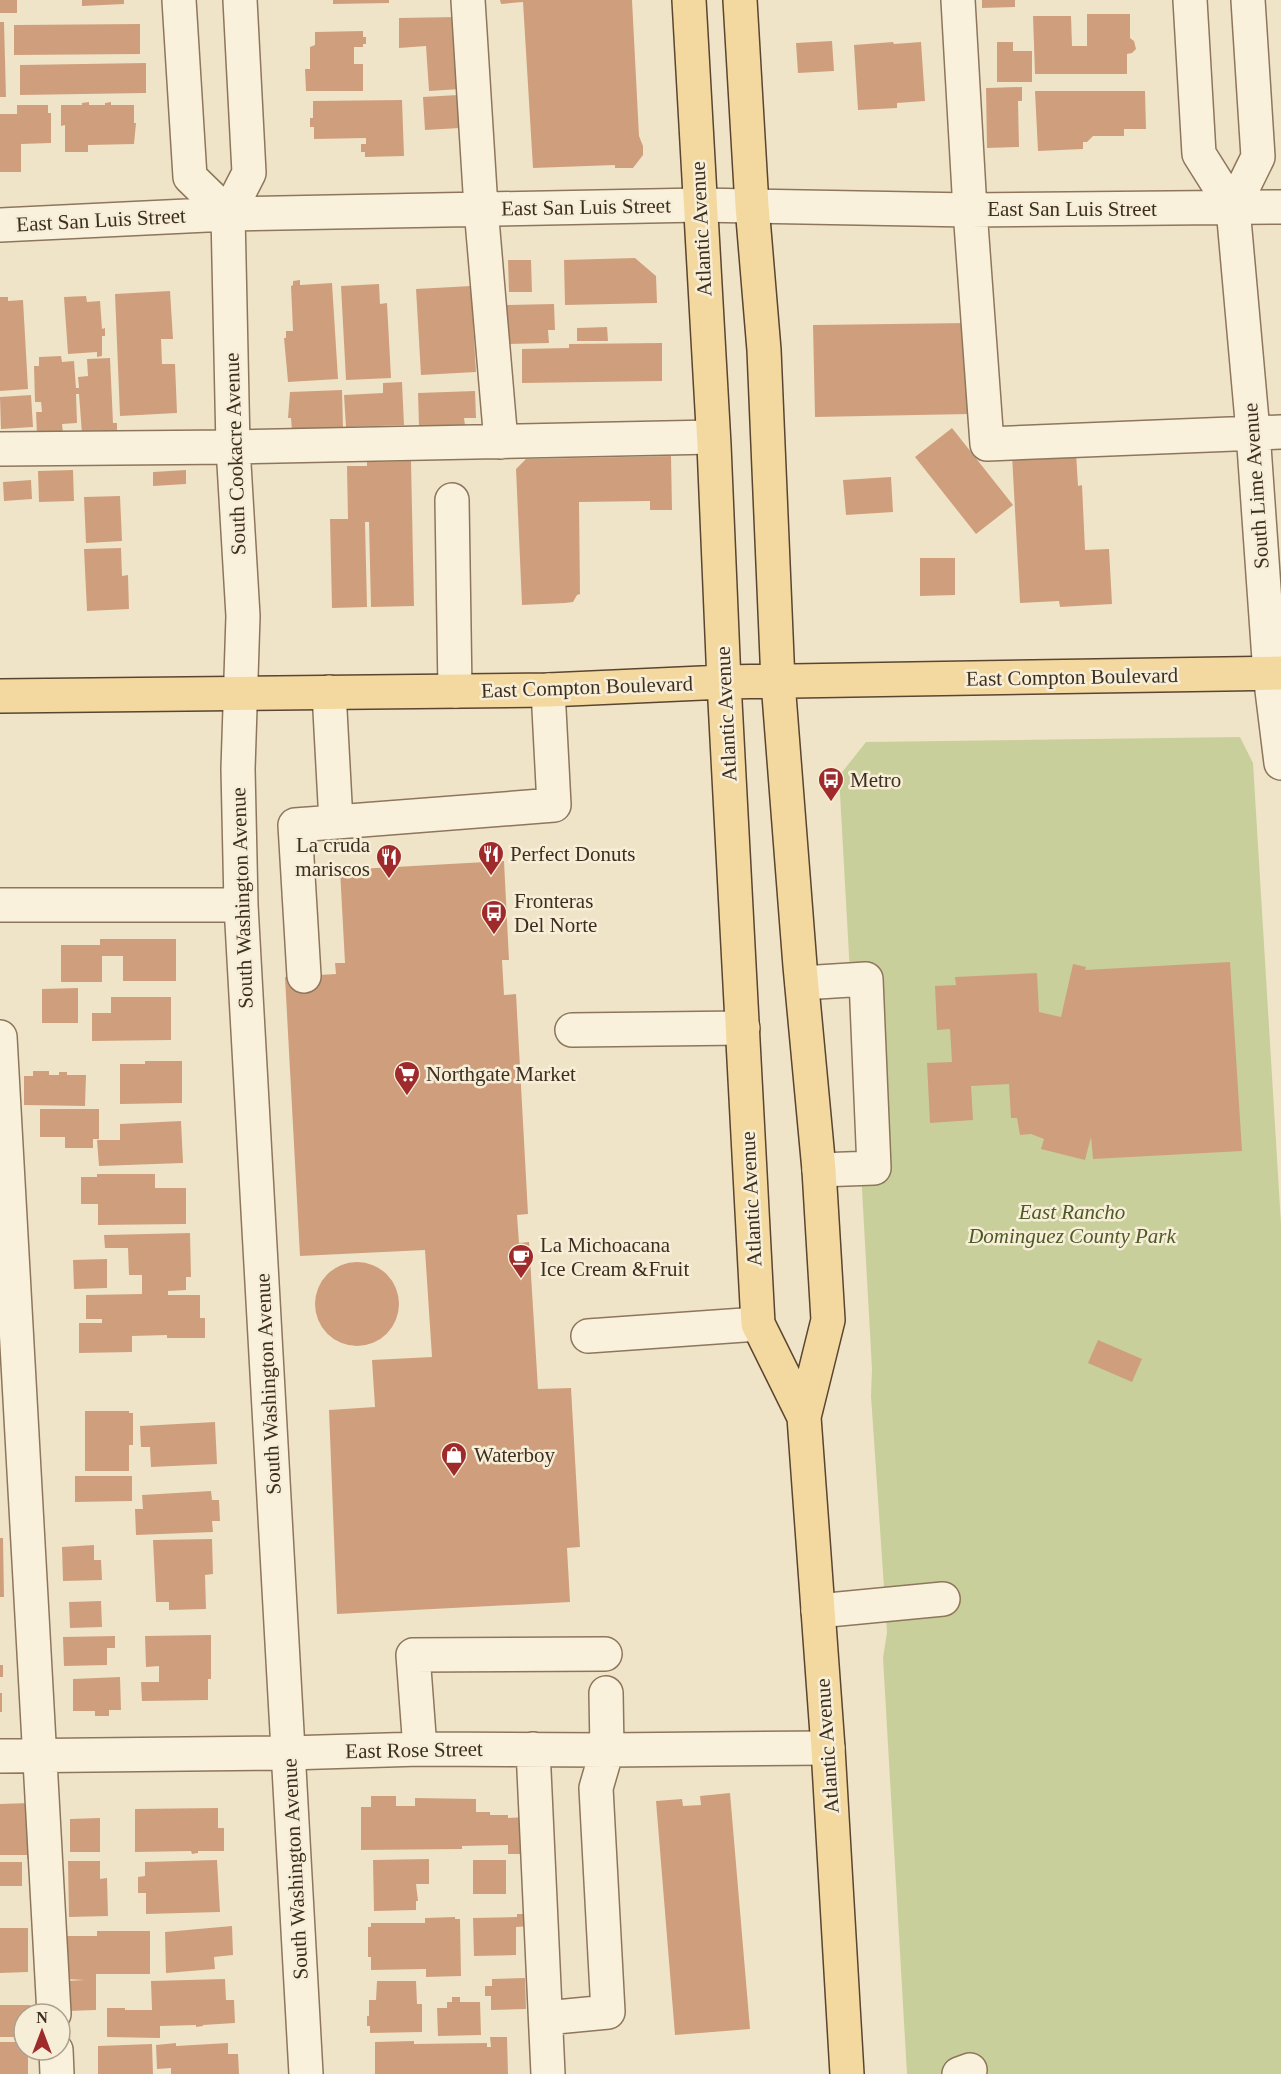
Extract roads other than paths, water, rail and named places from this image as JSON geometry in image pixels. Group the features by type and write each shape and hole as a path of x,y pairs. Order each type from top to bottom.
{"main road":[{"name":"Atlantic Avenue","path":"689,0 758,1324 804,1417"},
{"name":"Atlantic Avenue","path":"740,0 752,206 764,350 778,682 819,1170 828,1320 804,1417 828,1748 847,2074"},
{"name":"East Compton Boulevard","path":"0,696 548,690 724,682 1275,673"}],"street":[{"path":"179,0 190,177 228,214"},
{"name":"South Cookacre Avenue","path":"240,0 249,173 228,214 233,447 243,616 240,693"},
{"path":"468,0 501,442"},
{"path":"958,0 987,444 1267,432"},
{"name":"South Lime Avenue","path":"1190,0 1199,154 1233,208 1267,432 1275,673 1281,763"},
{"path":"1233,208 1258,157 1248,0"},
{"name":"East San Luis Street","path":"0,225 228,214 482,208 700,205 970,210 1281,207"},
{"path":"0,449 233,447 713,437"},
{"path":"452,500 455,691"},
{"path":"304,976 295,825 554,805 548,690"},
{"path":"329,692 336,822"},
{"name":"South Washington Avenue","path":"240,693 238,769 241,905 306,2074"},
{"path":"0,905 241,905"},
{"path":"802,983 866,979 874,1168 819,1170"},
{"path":"572,1030 742,1028"},
{"path":"0,1037 53,2002"},
{"path":"588,1336 758,1324"},
{"path":"818,1611 943,1599"},
{"path":"420,1749 413,1655 605,1654"},
{"path":"546,2018 608,2012 596,1788 607,1750 606,1692"},
{"name":"East Rose Street","path":"0,1756 420,1749 828,1748"},
{"path":"533,1749 548,2074"}],"place":[{"name":"Metro","path":"831,803"},
{"name":"Perfect Donuts","path":"491,877"},
{"name":"La cruda mariscos","path":"389,880"},
{"name":"Fronteras Del Norte","path":"494,936"},
{"name":"Northgate Market","path":"407,1097"},
{"name":"La Michoacana Ice Cream &Fruit","path":"521,1280"},
{"name":"Waterboy","path":"454,1478"}],"park label":[{"name":"East Rancho Dominguez County Park","path":"1072,1224"}]}
